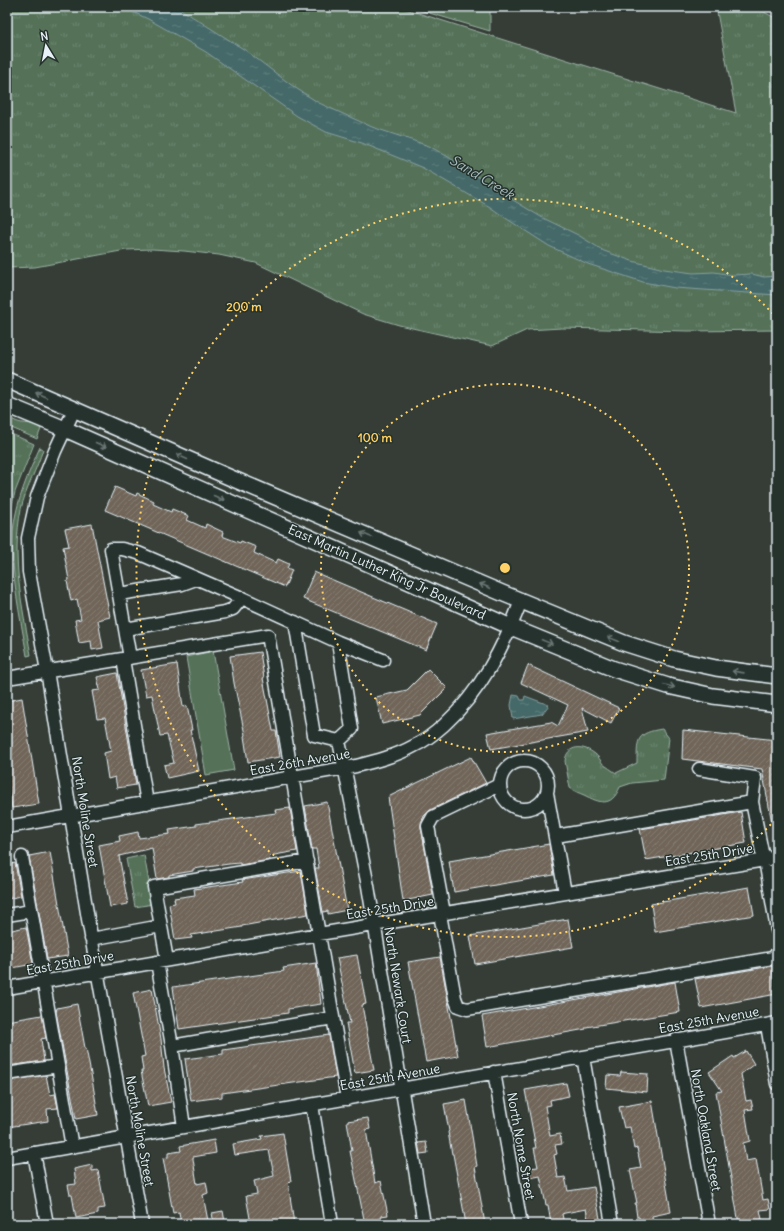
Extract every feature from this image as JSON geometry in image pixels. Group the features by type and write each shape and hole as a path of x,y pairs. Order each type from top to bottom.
{"main road":[{"name":"East Martin Luther King Jr Boulevard","path":"7,380 231,478 624,643 668,658 716,668 777,676"},
{"name":"East Martin Luther King Jr Boulevard","path":"7,405 65,429 511,627 614,669 662,684 713,696 777,704"}],"street":[{"name":"North Moline Street","path":"74,410 48,466 37,497 28,538 29,572 142,1224"},
{"path":"147,803 127,658 125,629 111,548 122,548 138,554 242,598 338,642 383,660"},
{"path":"119,594 182,584 196,579"},
{"path":"125,629 225,612 233,609 242,598"},
{"name":"East 26th Avenue","path":"7,827 345,768 372,762 399,753 419,743 440,728 454,715 478,686 498,654 521,601"},
{"path":"295,622 314,735 339,741 352,729 338,642"},
{"path":"7,678 268,636 347,1098"},
{"name":"North Newark Court","path":"339,741 368,886 424,1224"},
{"path":"520,761 529,761 537,764 543,769 548,777 549,785 547,794 543,801 537,806 523,810 509,804 504,799 500,785 501,776 512,764 520,761"},
{"path":"699,769 755,778 752,802 762,852 770,859 777,930"},
{"path":"500,785 433,817 428,826 455,998 458,1006 467,1009 773,958 777,953"},
{"path":"547,794 556,836 565,893"},
{"path":"556,836 752,802"},
{"path":"22,857 72,1147"},
{"name":"East 25th Drive","path":"7,988 374,924 770,859"},
{"path":"184,1127 172,1046 162,961 161,926 154,887 307,861"},
{"path":"7,915 31,910"},
{"path":"92,939 161,926"},
{"path":"172,1046 333,1018"},
{"path":"772,1024 777,1084"},
{"name":"East 25th Avenue","path":"7,1158 772,1024"},
{"name":"North Oakland Street","path":"676,1040 709,1224"},
{"path":"583,1057 612,1224"},
{"path":"7,1074 58,1066"},
{"name":"North Nome Street","path":"494,1072 521,1224"},
{"path":"312,1105 332,1224"},
{"path":"34,1153 47,1224"}],"green space":[{"path":"7,7 399,7 736,113 716,7 755,7 777,19 777,330 688,331 562,328 527,330 492,346 399,325 363,314 256,263 219,255 152,249 126,250 35,267 7,268"},
{"path":"409,7 490,7 490,31"},
{"path":"7,417 39,427 41,429 37,439 7,426"},
{"path":"7,432 34,444 15,492 9,518 7,536"},
{"path":"40,447 43,449 23,501 18,528 17,564 21,600 31,655 27,656 14,578 12,547 17,509 27,478"},
{"path":"213,651 234,770 206,775 186,657"},
{"path":"662,729 669,738 664,780 632,783 620,787 617,794 613,798 605,802 595,800 570,788 565,761 566,755 572,749 581,748 591,751 603,764 616,773 637,763 638,742 643,735 648,732"},
{"path":"144,855 153,904 135,907 126,859"}],"water":[{"path":"122,7 177,7 245,50 294,87 319,103 372,127 429,146 541,217 578,235 604,251 632,261 664,269 693,273 714,272 733,275 752,274 764,277 777,276 777,295 675,288 643,282 588,264 549,246 490,207 423,168 362,143 326,132 297,116 206,52 148,19"},
{"path":"513,695 519,696 521,700 524,700 525,696 549,705 542,714 513,719 511,705"}],"building":[{"path":"115,487 136,496 137,493 154,501 153,504 171,512 172,509 189,516 187,520 205,528 206,524 223,532 222,536 256,547 254,553 276,563 278,559 289,564 287,568 292,570 285,587 105,510"},
{"path":"92,524 110,617 98,620 103,648 92,650 91,641 79,643 75,620 81,619 77,599 71,601 63,547 69,546 65,529"},
{"path":"314,572 437,624 426,650 303,599"},
{"path":"260,652 263,678 273,731 276,731 280,757 248,762 245,735 230,656"},
{"path":"177,664 183,707 187,706 192,730 190,730 199,771 167,778 164,765 174,763 167,735 160,736 152,695 146,696 141,670"},
{"path":"528,665 619,708 611,723 582,708 588,732 491,749 487,733 551,722 558,726 568,705 521,683"},
{"path":"428,669 447,688 420,715 382,724 376,697 407,690"},
{"path":"117,673 136,785 117,788 115,777 108,779 104,753 111,751 105,718 97,719 92,691 100,690 97,677"},
{"path":"22,698 39,804 12,808 7,776 7,701"},
{"path":"683,730 777,740 777,822 772,823 762,769 682,759"},
{"path":"471,757 486,783 430,810 424,816 421,827 433,895 403,901 388,797"},
{"path":"327,802 347,910 328,914 328,911 323,912 315,868 319,868 316,849 312,849 305,806"},
{"path":"290,808 297,851 269,856 270,860 240,865 240,863 193,869 193,871 169,875 169,877 157,879 152,848 119,856 128,904 110,907 99,845 120,841 119,836 138,832 139,838 170,834 169,830 196,826 196,824 276,813 275,810"},
{"path":"741,812 746,843 646,860 640,829"},
{"path":"549,844 554,875 454,892 449,861"},
{"path":"50,852 68,956 47,959 29,856"},
{"path":"15,863 21,896 7,899 7,865"},
{"path":"301,871 308,914 191,935 192,938 175,940 169,904 175,903 174,898 195,895 194,889 243,882 242,880"},
{"path":"749,887 754,915 655,932 651,904"},
{"path":"568,919 573,947 475,964 470,936"},
{"path":"26,927 33,964 7,969 7,931"},
{"path":"357,955 366,1004 362,1005 374,1070 355,1073 346,1023 350,1023 337,958"},
{"path":"440,957 458,1056 426,1062 408,962"},
{"path":"316,963 321,1004 288,1009 288,1013 179,1029 173,987 284,971 283,968"},
{"path":"772,966 777,994 701,1008 695,979"},
{"path":"675,982 680,1012 586,1027 586,1029 487,1047 482,1016"},
{"path":"152,989 161,1039 164,1068 171,1102 148,1106 141,1071 143,1071 141,1057 145,1056 133,993"},
{"path":"77,1004 98,1115 76,1119 56,1012 57,1008"},
{"path":"42,1015 46,1038 41,1039 44,1061 7,1066 7,1021"},
{"path":"329,1035 336,1077 222,1093 222,1097 191,1101 185,1059 223,1054 223,1050"},
{"path":"746,1051 754,1064 741,1074 746,1101 751,1100 753,1109 745,1110 750,1141 743,1143 746,1161 756,1159 763,1200 768,1199 770,1209 760,1210 763,1224 739,1224 716,1092 722,1091 709,1072 733,1056 734,1058"},
{"path":"621,1072 648,1074 647,1092 606,1088 607,1075 620,1076"},
{"path":"46,1075 50,1095 55,1094 58,1108 47,1109 48,1121 7,1127 7,1081"},
{"path":"566,1083 569,1096 550,1100 551,1105 545,1106 550,1136 560,1134 562,1144 555,1145 557,1154 554,1155 558,1178 565,1177 568,1191 594,1187 601,1224 589,1224 586,1209 562,1214 564,1224 551,1224 548,1205 546,1205 540,1176 530,1178 529,1168 538,1167 525,1090"},
{"path":"466,1100 477,1166 475,1167 485,1224 466,1224 448,1132 444,1104"},
{"path":"652,1101 671,1212 652,1216 653,1224 640,1224 639,1217 637,1217 635,1203 637,1203 630,1170 641,1168 637,1148 634,1149 630,1127 624,1128 619,1107"},
{"path":"368,1118 370,1129 366,1130 375,1183 381,1181 388,1215 381,1216 382,1224 365,1224 350,1151 352,1151 347,1121"},
{"path":"283,1133 291,1181 288,1182 294,1224 251,1224 246,1196 257,1194 254,1181 274,1176 269,1150 235,1155 233,1144 262,1139 261,1136"},
{"path":"214,1140 216,1153 193,1157 197,1184 206,1182 208,1193 203,1195 208,1221 181,1224 179,1212 173,1213 163,1158 168,1157 168,1153 181,1151 180,1146"},
{"path":"426,1142 428,1153 420,1154 418,1143"},
{"path":"92,1165 92,1171 98,1170 105,1208 98,1209 98,1214 76,1218 72,1195 70,1195 68,1185 76,1184 74,1169"},
{"path":"223,1211 225,1222 214,1224 212,1213"}],"water label":[{"name":"Sand Creek","path":"482,177"}]}
